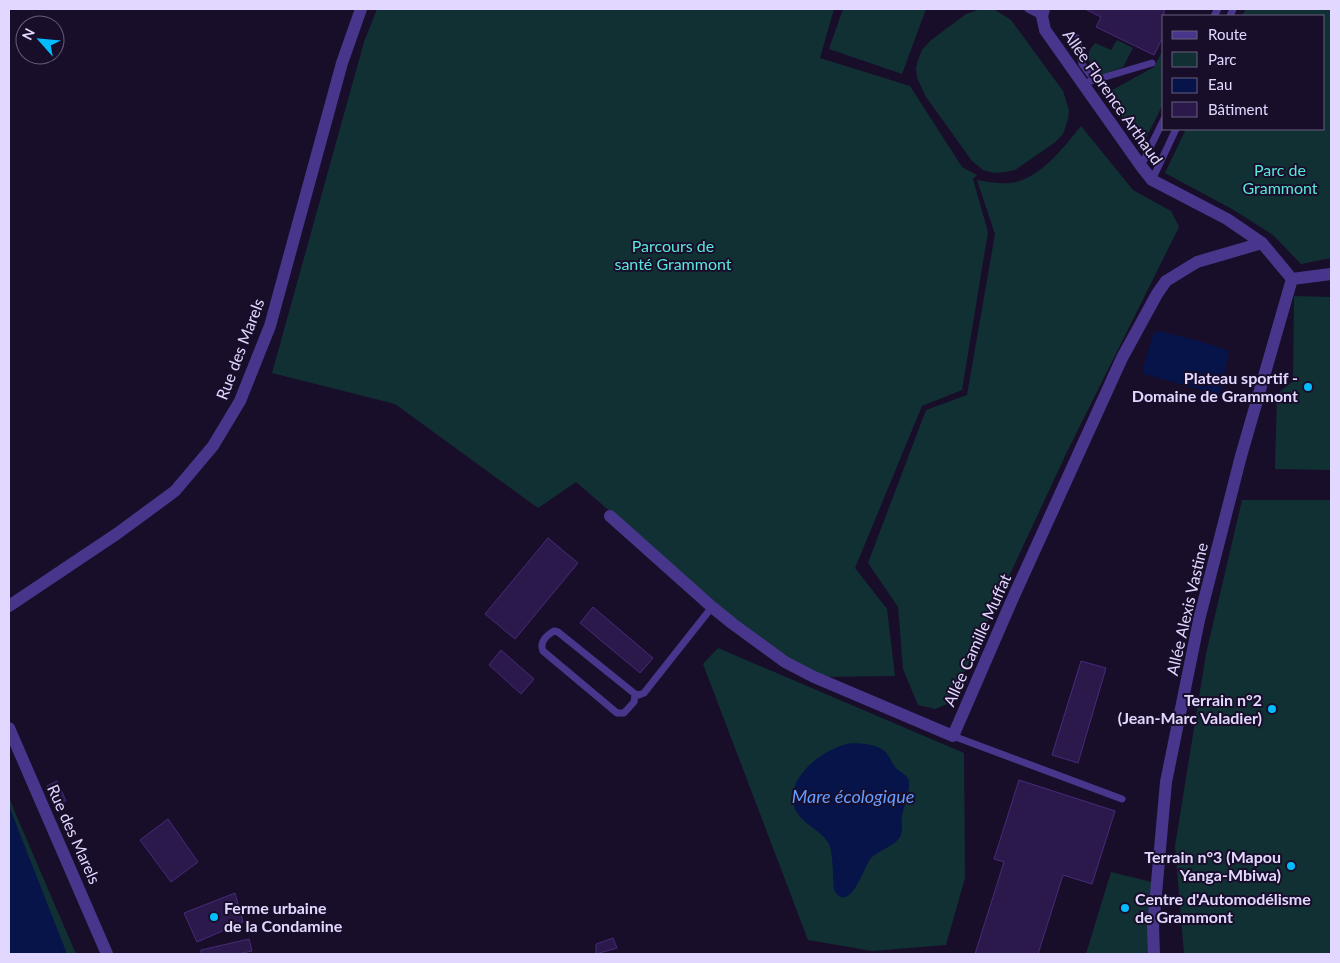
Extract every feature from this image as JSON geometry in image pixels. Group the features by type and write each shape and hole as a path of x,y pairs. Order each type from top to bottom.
{"street":[{"name":"Rue des Marels","path":"9,606 118,533 175,491 214,446 240,401 270,326 342,63 360,9"},
{"name":"Allée Florence Arthaud","path":"1043,13 1045,30 1089,83 1140,166 1152,180 1227,219 1262,243 1292,280"},
{"name":"Allée Camille Muffat","path":"953,736 1012,600 1118,366 1157,294 1166,281 1197,262 1262,243"},
{"path":"1292,280 1331,274"},
{"name":"Allée Alexis Vastine","path":"1154,954 1153,927 1166,782 1202,611 1241,456 1292,280"},
{"path":"610,516 712,607 785,662 814,677 953,736"},
{"name":"Rue des Marels","path":"9,728 108,954"}],"lane":[{"path":"1028,9 1043,13"},
{"path":"1077,38 1082,64 1089,83 1152,63"},
{"path":"1140,166 1162,123"},
{"path":"1152,180 1176,130"},
{"path":"635,694 634,702 624,712 617,713 543,651 541,647 542,641 550,633 558,632 635,694 639,695 644,693 712,607"},
{"path":"953,736 1122,800"}],"green space":[{"name":"Parcours de santé Grammont","path":"377,9 834,9 820,58 910,86 962,167 977,175 973,179 988,232 962,390 922,406 855,568 887,609 895,676 814,677 785,662 576,482 538,508 395,404 272,373 364,42"},
{"path":"843,9 926,9 902,74 829,49"},
{"path":"981,9 995,10 1011,20 1063,91 1069,110 1063,134 1054,143 1015,170 1005,172 994,173 983,170 972,161 926,97 917,78 916,68 918,60 922,50 930,41 966,14"},
{"name":"Parc de Grammont","path":"1246,9 1331,9 1331,258 1301,264 1273,235 1232,209 1165,173 1186,130 1325,130 1325,15 1243,15"},
{"path":"1117,40 1133,48 1123,67 1104,74 1095,72 1088,58 1092,47 1095,43 1111,50"},
{"path":"1162,52 1162,106 1141,148 1107,93 1154,67"},
{"path":"1081,126 1133,190 1171,211 1179,227 1066,454 950,703 935,709 918,705 903,669 898,607 868,563 926,410 967,395 995,234 977,180 1007,183 1026,178 1044,167"},
{"name":"Plateau sportif - Domaine de Grammont","path":"1294,296 1331,297 1331,470 1275,469 1277,394 1293,381"},
{"path":"1242,500 1331,500 1331,954 1184,954 1175,846 1206,654"},
{"path":"718,648 964,753 965,878 946,945 872,951 808,940 703,664"},
{"path":"9,797 17,817 76,954 9,954"},
{"name":"Centre d'Automodélisme de Grammont","path":"1111,872 1152,882 1150,954 1086,954"}],"water":[{"path":"1158,331 1196,340 1229,351 1220,395 1144,374 1143,368 1153,335"},
{"name":"Mare écologique","path":"853,743 872,745 885,751 895,767 907,778 909,786 902,816 901,835 893,844 871,858 856,887 846,897 840,896 834,890 829,844 822,835 799,816 793,799 794,788 808,766 830,751"},
{"path":"9,806 67,954 9,954"}],"building":[{"path":"1085,9 1164,9 1164,15 1162,15 1162,39 1154,55 1096,27 1101,17"},
{"path":"548,538 578,563 515,639 485,614"},
{"path":"593,607 653,658 640,673 580,623"},
{"path":"501,650 534,679 521,694 489,665"},
{"path":"1081,661 1106,668 1078,763 1052,755"},
{"path":"1019,780 1115,811 1092,884 1063,875 1038,954 975,954 1004,862 994,859"},
{"path":"57,781 66,801 55,805 47,786"},
{"path":"168,819 198,862 171,882 140,840"},
{"name":"Ferme urbaine de la Condamine","path":"235,893 243,922 197,942 184,913"},
{"path":"613,938 617,948 596,954 596,944"},
{"path":"249,939 252,951 238,954 201,954 201,950"}],"place":[{"name":"Plateau sportif - Domaine de Grammont","path":"1308,387"},
{"name":"Terrain n°2 (Jean-Marc Valadier)","path":"1272,709"},
{"name":"Terrain n°3 (Mapou Yanga-Mbiwa)","path":"1291,866"},
{"name":"Centre d'Automodélisme de Grammont","path":"1125,908"},
{"name":"Ferme urbaine de la Condamine","path":"214,917"}]}
